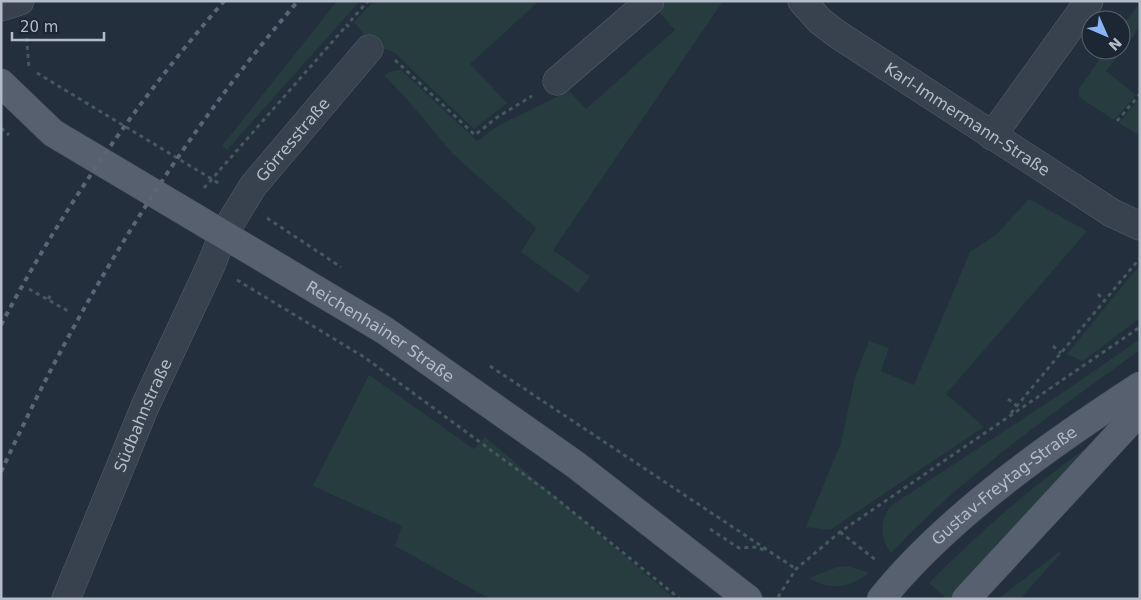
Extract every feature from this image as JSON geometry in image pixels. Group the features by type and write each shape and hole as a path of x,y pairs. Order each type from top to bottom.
{"main road":[{"name":"Reichenhainer Straße","path":"4,86 53,133 384,330 576,465 748,599"},
{"name":"Gustav-Freytag-Straße","path":"881,599 897,578 956,523 1038,457 1140,386"},
{"name":"Gustav-Freytag-Straße","path":"966,599 1140,411"}],"street":[{"path":"557,81 650,1"},
{"name":"Karl-Immermann-Straße","path":"802,1 820,21 837,34 1112,214 1140,226"},
{"path":"992,136 1090,1"},
{"path":"1,7 24,13"},
{"name":"Görresstraße","path":"223,235 253,186 370,49"},
{"name":"Südbahnstraße","path":"66,599 146,404 211,265 223,235"}],"path":[{"path":"24,13 29,69"},
{"path":"187,212 212,178 347,25"},
{"path":"370,49 390,55 475,135 496,118 557,81"},
{"path":"4,86 29,69"},
{"path":"29,69 212,178 243,202"},
{"path":"1116,121 1140,94"},
{"path":"1009,416 1140,258"},
{"path":"211,265 364,357 552,495 680,599"},
{"path":"29,289 68,311"},
{"path":"1098,294 1105,301"},
{"path":"48,299 51,295"},
{"path":"777,599 796,569 840,532 1124,340 1140,327"},
{"path":"1053,346 1061,353"},
{"path":"526,388 796,569"},
{"path":"1008,399 1016,406"}],"green space":[{"path":"337,1 360,1 227,150 222,146"},
{"path":"374,1 539,1 470,64 507,103 474,129 394,52 373,45 354,22"},
{"path":"667,1 723,1 553,250 590,276 578,293 521,252 536,228 452,153 385,76 389,72 401,70 477,141 499,125 569,91 586,109 675,30 659,12"},
{"path":"1140,3 1140,27 1131,39 1131,14"},
{"path":"1099,60 1115,60 1106,71 1136,95 1114,120 1079,97 1079,89"},
{"path":"1140,98 1140,136 1119,123"},
{"path":"1029,199 1087,231 946,394 984,427 830,530 806,527 841,443 855,378 869,341 889,348 881,371 914,385 970,252 996,235"},
{"path":"1140,265 1140,318 1083,361 1067,354"},
{"path":"1140,339 1140,350 1042,421 979,471 919,524 891,553 883,535 883,522 892,505 1068,389"},
{"path":"369,375 474,449 485,437 675,599 490,599 395,546 402,526 313,486"},
{"path":"1083,450 1089,453 951,599 947,599 929,583 1003,513"},
{"path":"1059,552 1061,553 1020,599 998,599"},
{"path":"849,566 869,573 854,582 839,586 824,585 809,578 837,567"}],"railway":[{"path":"1,325 49,239 103,157 161,77 224,1"},
{"path":"1,472 63,347 133,226 211,111 253,55 298,1"}]}
